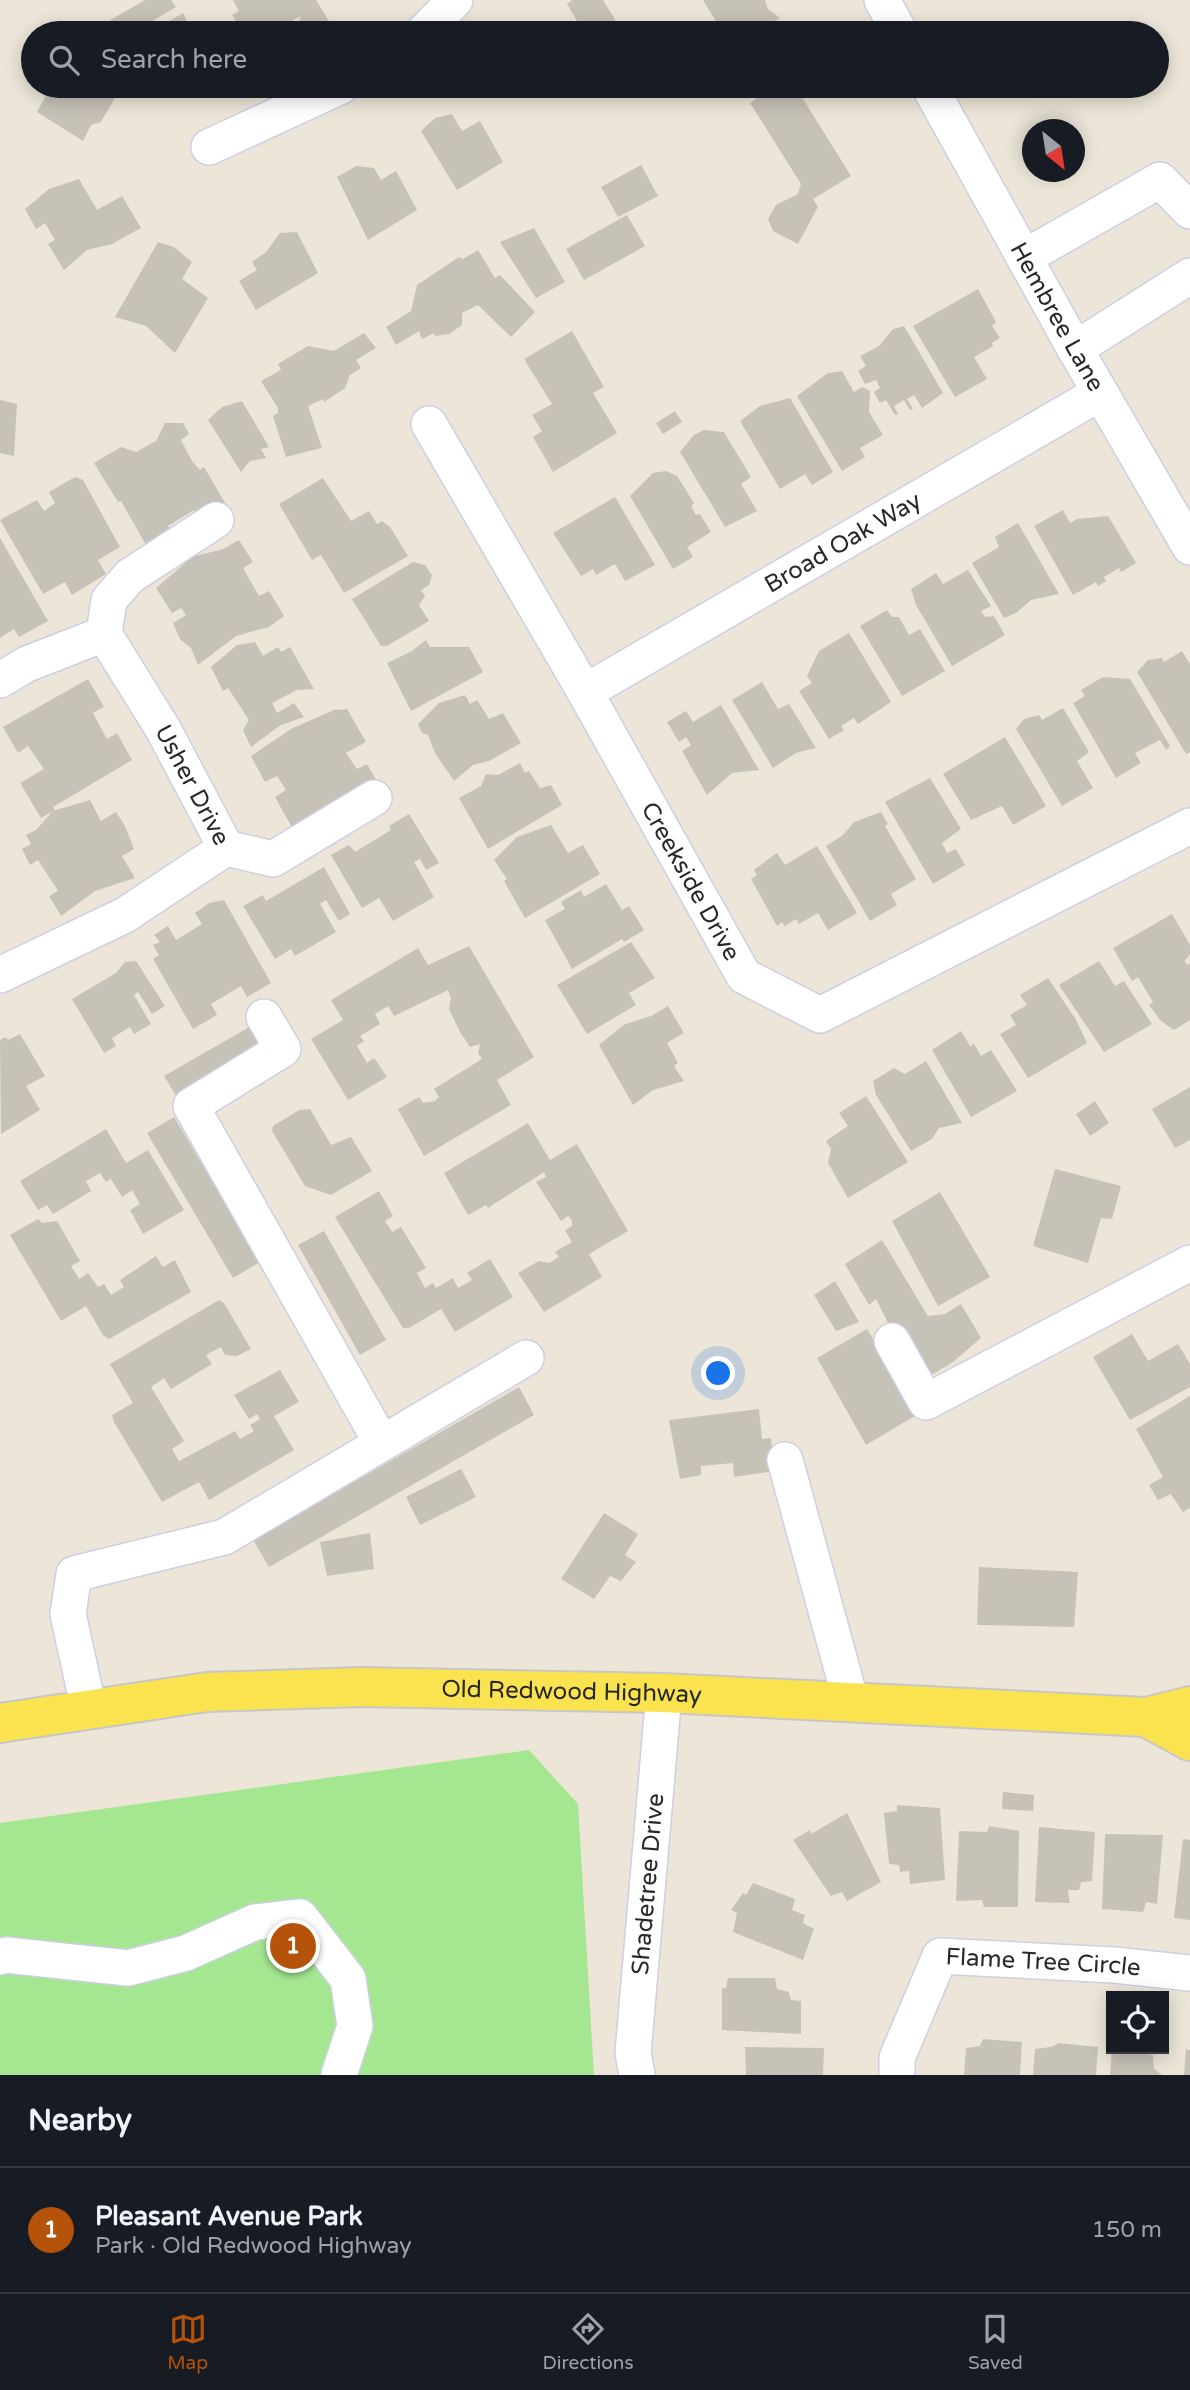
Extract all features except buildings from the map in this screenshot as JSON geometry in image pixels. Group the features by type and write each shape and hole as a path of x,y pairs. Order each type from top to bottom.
{"main road":[{"name":"Old Redwood Highway","path":"0,1723 221,1691 361,1687 664,1693 1146,1717 1190,1706"},
{"name":"Old Redwood Highway","path":"1146,1717 1190,1741"}],"street":[{"path":"435,21 455,0"},
{"path":"882,0 893,21"},
{"path":"209,147 315,98"},
{"name":"Hembree Lane","path":"936,98 1075,349 1190,547"},
{"path":"1025,257 1160,180 1190,211"},
{"path":"1075,349 1190,276"},
{"name":"Broad Oak Way","path":"585,692 1100,393"},
{"name":"Creekside Drive","path":"429,424 585,692 744,975 820,1015 1190,826"},
{"path":"0,680 27,664 104,634 109,600 130,576 216,520"},
{"name":"Usher Drive","path":"0,975 125,915 226,848 163,729 104,634"},
{"path":"226,848 273,859 374,798"},
{"path":"264,1017 283,1049 191,1106 381,1442"},
{"path":"892,1341 926,1402 1190,1263"},
{"path":"89,1710 68,1615 74,1574 223,1536 526,1358"},
{"path":"785,1460 851,1702"},
{"name":"Shadetree Drive","path":"636,2075 633,2053 664,1693"},
{"path":"0,1957 6,1955 128,1968 186,1953 255,1922 300,1917 348,1979 355,2026 339,2075"},
{"name":"Flame Tree Circle","path":"897,2075 897,2058 940,1956 1114,1965 1190,1973"}],"green space":[{"path":"529,1750 578,1804 594,2075 0,2075 0,1823"}],"place":[{"name":"Pleasant Avenue Park","path":"293,1946"}]}
